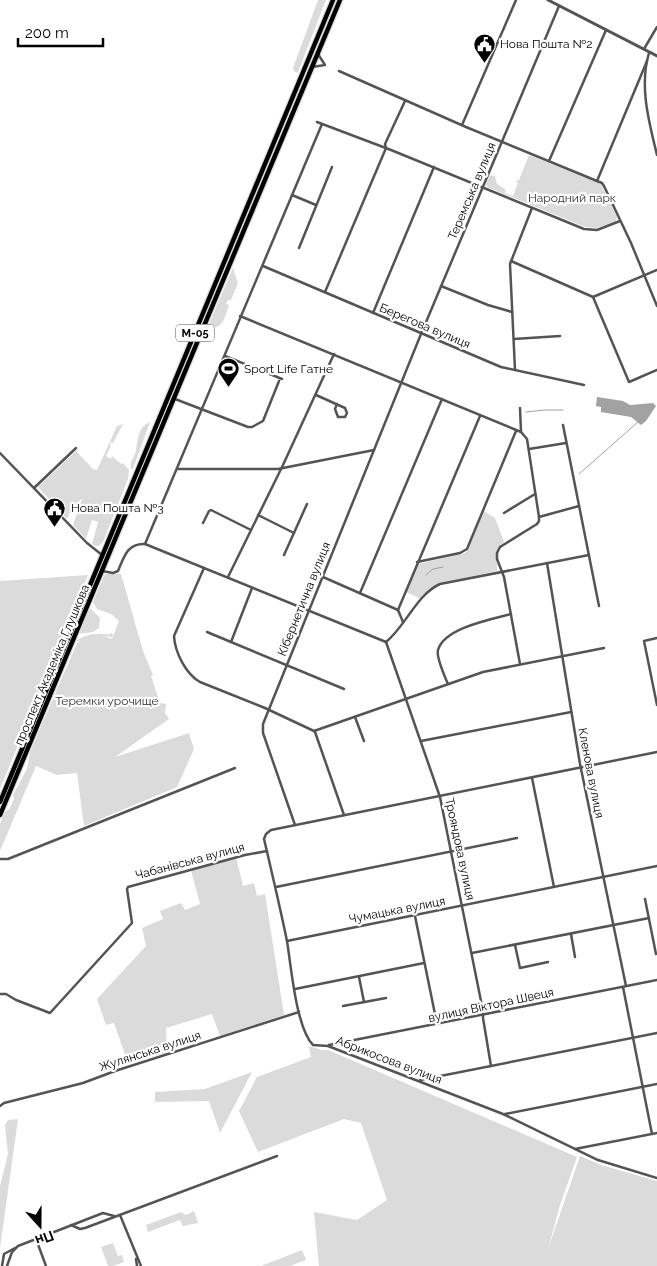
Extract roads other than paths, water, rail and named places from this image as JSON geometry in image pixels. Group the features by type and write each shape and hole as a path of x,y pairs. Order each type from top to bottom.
{"highway":[{"name":"М-05","path":"96,578 102,555 333,0"},
{"name":"М-05","path":"96,578 102,571 340,0"},
{"name":"проспект Академіка Глушкова","path":"0,802 96,578"},
{"name":"проспект Академіка Глушкова","path":"0,815 96,578"}],"street":[{"path":"462,125 516,0"},
{"path":"548,0 657,56"},
{"name":"Теремська вулиця","path":"401,382 559,6"},
{"path":"644,49 657,26"},
{"path":"549,162 606,30"},
{"path":"311,68 325,65 318,52"},
{"path":"597,181 650,52"},
{"path":"647,61 646,102 657,154"},
{"path":"339,71 597,181 604,186 657,306"},
{"path":"325,292 386,148 385,144 405,100"},
{"path":"317,122 589,230 597,230 620,221"},
{"path":"145,544 322,124"},
{"path":"299,248 332,167"},
{"path":"373,313 434,167"},
{"path":"292,195 316,205"},
{"path":"515,370 511,261 532,208"},
{"path":"511,261 593,297 629,382 657,370"},
{"name":"Берегова вулиця","path":"263,266 500,367 584,385"},
{"path":"593,297 657,270"},
{"path":"442,286 488,305 512,312"},
{"path":"240,316 521,432 526,437 540,521 500,547 497,553 497,559 504,577 520,664"},
{"path":"514,339 560,336"},
{"path":"228,577 334,354"},
{"path":"174,399 248,428 262,421 281,380 225,356"},
{"name":"Кібернетична вулиця","path":"295,825 263,733 263,724 401,382"},
{"path":"316,395 337,404 345,408 347,412 345,417 338,417 335,409 337,404"},
{"path":"360,594 442,399"},
{"path":"520,408 521,432"},
{"path":"403,622 398,610 480,416"},
{"path":"563,425 599,606"},
{"path":"417,562 460,553 467,549 516,431"},
{"path":"529,449 566,443"},
{"path":"34,488 76,448"},
{"path":"177,469 281,468 374,450"},
{"path":"0,453 93,549 102,555"},
{"path":"504,513 535,494"},
{"path":"284,555 307,504"},
{"path":"539,517 579,506"},
{"path":"204,523 211,510 251,530"},
{"path":"258,515 294,533"},
{"path":"102,571 113,573 118,571 130,548 136,544 145,544 386,642 435,587 589,555"},
{"name":"Кленова вулиця","path":"547,563 581,768 614,925 633,1038 652,1134"},
{"path":"204,568 174,636 185,669 200,682 314,731 483,672 604,648"},
{"path":"323,577 398,610"},
{"path":"231,642 252,588"},
{"path":"448,684 438,654 440,646 453,633 463,628 511,614"},
{"path":"207,632 344,689"},
{"path":"657,638 644,641 657,705"},
{"name":"Трояндова вулиця","path":"386,642 440,797 472,953 491,1066"},
{"path":"421,741 571,712"},
{"path":"355,717 364,741"},
{"path":"314,731 344,815"},
{"path":"295,825 657,752"},
{"path":"0,859 8,859 235,768"},
{"path":"532,777 554,887"},
{"name":"Абрикосова вулиця","path":"295,825 271,830 265,836 299,1012 310,1043 317,1046 328,1046 419,1080 504,1114 598,1160 657,1178"},
{"path":"276,887 518,838"},
{"name":"Чабанівська вулиця","path":"0,994 6,994 16,1000 50,1013 132,923 128,888 245,855 267,851"},
{"name":"Чумацька вулиця","path":"286,941 657,866"},
{"path":"645,899 656,954"},
{"path":"415,915 437,1024"},
{"path":"472,953 648,918"},
{"path":"571,934 575,957"},
{"path":"514,945 520,968 548,962"},
{"path":"295,989 424,964"},
{"path":"359,977 364,1002"},
{"name":"вулиця Віктора Швеця","path":"328,1046 657,980"},
{"path":"343,1006 386,998"},
{"name":"Жулянська вулиця","path":"0,1106 4,1103 83,1083 299,1012"},
{"path":"419,1080 657,1033"},
{"path":"504,1114 657,1084"},
{"path":"575,1149 657,1133"},
{"path":"71,1225 82,1228 93,1225 277,1156"},
{"path":"2,1266 4,1254 18,1246 106,1213 116,1216"},
{"path":"106,1213 108,1215 107,1219"},
{"path":"120,1214 140,1266"},
{"path":"90,1218 90,1223 93,1225"},
{"path":"80,1222 84,1224 82,1228"},
{"path":"36,1239 46,1266"},
{"path":"7,1266 12,1252 18,1246"},
{"path":"136,1255 137,1266"}],"waterway":[{"path":"526,412 563,410"},
{"path":"579,474 638,422"},
{"path":"426,575 433,569 443,567"}],"place":[{"name":"Нова Пошта №2","path":"484,63"},
{"name":"Sport Life Гатне","path":"228,388"},
{"name":"Нова Пошта №3","path":"55,527"}],"park label":[{"name":"Народний парк","path":"572,198"},
{"name":"Теремки урочище","path":"107,701"}]}
